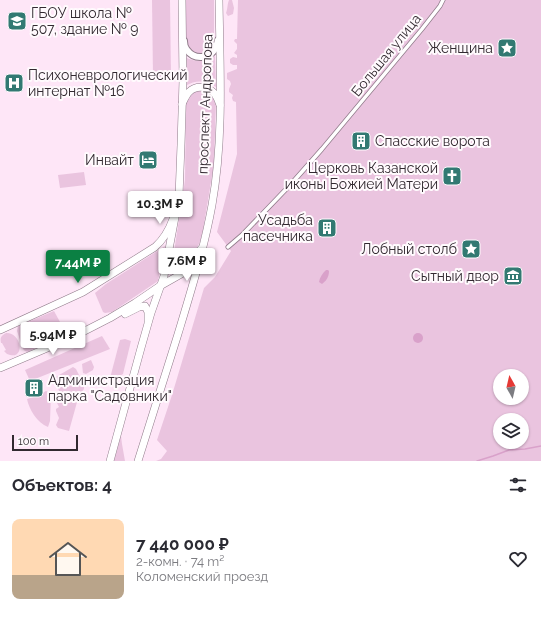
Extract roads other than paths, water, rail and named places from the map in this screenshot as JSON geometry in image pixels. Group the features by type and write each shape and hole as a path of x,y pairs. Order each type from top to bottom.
{"main road":[{"name":"проспект Андропова","path":"110,461 148,324 164,276 179,196 183,80 182,0"},
{"name":"проспект Андропова","path":"138,461 204,246 212,204 218,162 220,106 219,0"},
{"path":"182,105 189,92 196,88 202,87 214,92 220,106"},
{"path":"0,330 83,292 154,247 168,232 176,215"},
{"path":"170,246 172,260 175,264 180,266 191,260 204,246"},
{"path":"0,368 74,337 110,318 190,269 200,259"},
{"path":"110,318 115,319 139,307 145,306 148,312 148,324"}],"street":[{"name":"Большая улица","path":"228,247 242,235 292,183 322,149 422,29 444,0"},
{"path":"182,36 185,48 188,52 195,56 204,57 216,48 220,32"}],"waterway":[{"path":"477,461 509,450 541,446"}],"place":[{"name":"ГБОУ школа № 507, здание № 9","path":"17,21"},
{"name":"Женщина","path":"507,48"},
{"name":"Психоневрологический интернат №16","path":"14,83"},
{"name":"Спасские ворота","path":"361,141"},
{"name":"Инвайт","path":"148,160"},
{"name":"Церковь Казанской иконы Божией Матери","path":"452,176"},
{"name":"Усадьба пасечника","path":"327,228"},
{"name":"Лобный столб","path":"471,249"},
{"name":"Сытный двор","path":"513,276"},
{"name":"Администрация парка \"Садовники\"","path":"34,388"}]}
